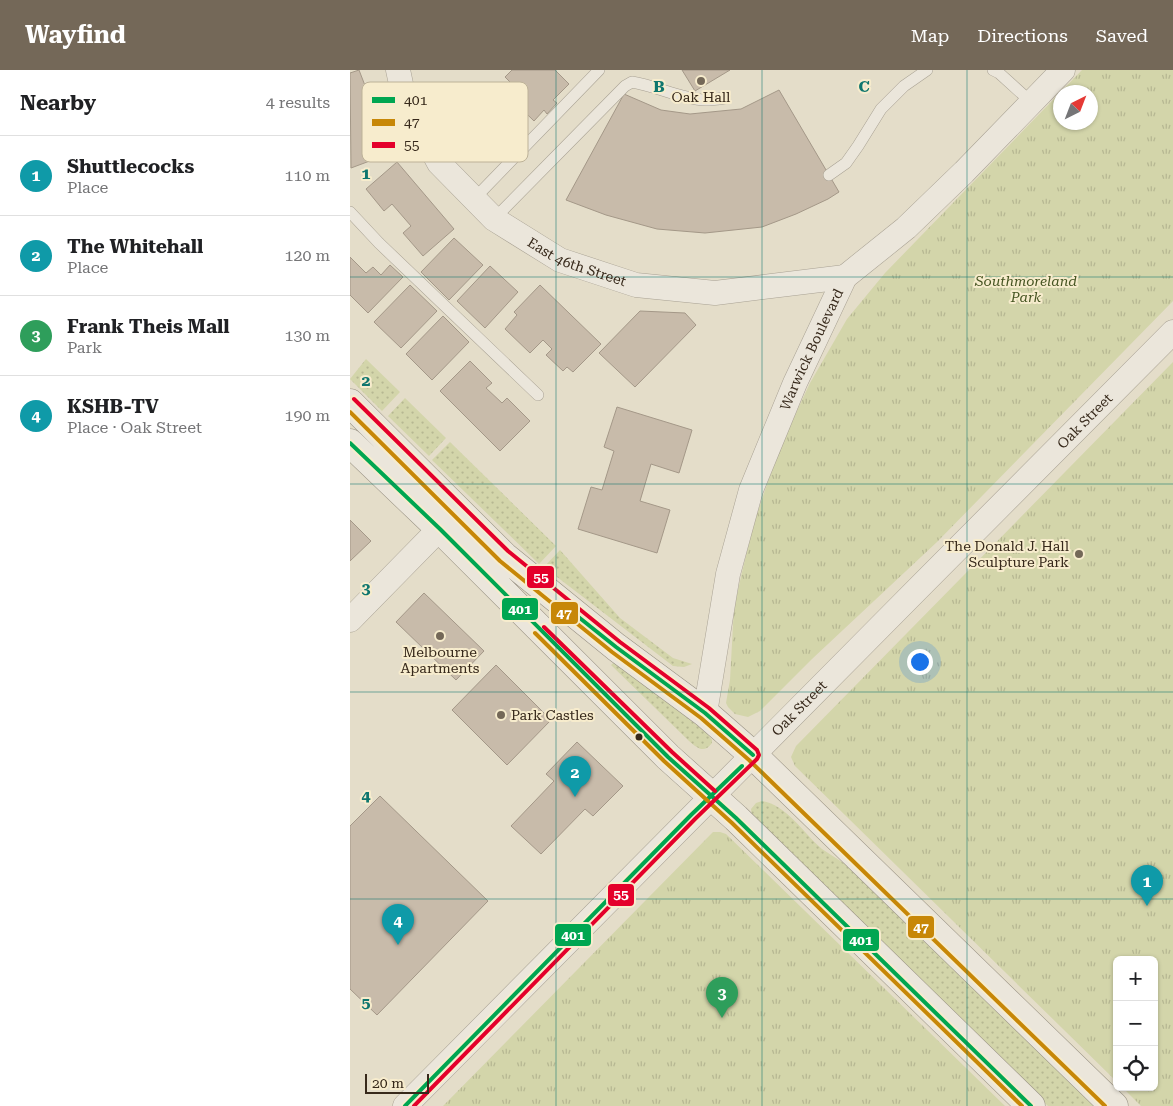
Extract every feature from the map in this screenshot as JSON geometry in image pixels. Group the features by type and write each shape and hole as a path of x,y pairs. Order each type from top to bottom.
{"main road":[{"path":"350,404 449,520 604,695 668,757 736,818 1031,1106"},
{"path":"350,443 449,520 504,556 616,647 705,713 753,756 1114,1106"}],"street":[{"name":"Warwick Boulevard","path":"705,713 728,574 751,490 795,383 845,277 906,228 964,172 1063,70"},
{"name":"East 46th Street","path":"438,162 494,219 560,260 636,286 715,293 845,277"},
{"name":"Oak Street","path":"406,1106 711,796 753,756 1173,332"},
{"path":"350,620 449,520"}],"lane":[{"path":"528,143 599,70"},
{"path":"829,176 846,163 881,109 904,86 927,70"},
{"path":"993,70 999,73 1031,102"},
{"path":"494,219 625,86 632,82 688,98 707,100 725,98"},
{"path":"474,199 510,162"},
{"path":"350,212 379,243 538,395"}],"green space":[{"name":"Southmoreland Park","path":"1082,70 1173,70 1173,301 937,542 812,659 760,711 748,717 735,714 726,703 730,680 734,607 753,525 780,447 810,383 847,319 885,273 1053,100 1053,130 1098,130 1098,85 1068,85"},
{"path":"366,359 400,392 382,411 350,379"},
{"name":"The Donald J. Hall Sculpture Park","path":"1173,362 1173,1106 1141,1106 1126,1091 1158,1091 1158,956 1113,956 1113,1078 795,766 791,757 796,746"},
{"path":"405,398 446,438 429,456 388,416"},
{"path":"450,442 556,546 539,564 432,460"},
{"path":"560,550 620,618 673,658 692,664 684,667 673,666 544,567"},
{"path":"615,662 707,733 712,743 703,749 692,744 611,665"},
{"path":"762,801 779,808 794,820 822,849 862,874 1100,1106 1048,1106 752,817 751,809 756,803"},
{"path":"713,832 726,834 1005,1106 443,1106"}],"building":[{"path":"359,70 364,82 362,82 362,162 367,162 351,168 350,73"},
{"path":"512,70 555,70 569,84 553,100 557,103 547,114 544,110 534,121 528,115 528,82 510,82 505,77"},
{"name":"Oak Hall","path":"682,70 730,70 695,91"},
{"path":"779,90 839,192 828,199 762,227 705,233 657,229 606,215 566,200 624,94 661,110 690,114 741,109"},
{"path":"397,162 454,229 423,256 403,233 411,226 392,204 384,211 366,189"},
{"path":"454,238 483,265 449,300 421,272"},
{"path":"350,257 366,273 373,267 381,275 390,265 403,277 368,313 350,295"},
{"path":"490,266 518,292 485,328 457,301"},
{"path":"410,285 437,311 401,348 374,322"},
{"path":"540,285 601,344 573,372 567,367 563,371 546,355 552,349 543,340 530,353 505,329 517,315 514,312"},
{"path":"640,311 685,313 696,325 635,387 599,353"},
{"path":"443,316 469,342 432,380 406,354"},
{"path":"470,361 492,383 486,388 502,403 507,398 530,421 500,451 440,391"},
{"path":"617,407 692,430 679,473 651,464 640,501 670,510 657,553 578,529 591,487 602,490 614,451 604,447"},
{"path":"350,520 371,541 350,561"},
{"name":"Melbourne Apartments","path":"424,593 484,651 456,680 396,622"},
{"name":"Park Castles","path":"496,665 551,720 507,765 452,710"},
{"path":"577,742 623,786 593,816 585,809 541,854 511,826 554,781 546,774"},
{"path":"380,796 488,901 377,1015 350,989 350,826"}],"transit line":[{"name":"55","path":"354,399 508,551 620,642 709,708 757,750 759,755 414,1106"},
{"name":"47","path":"350,412 500,561 612,652 701,718 749,760 1105,1106"},
{"name":"401","path":"350,443 440,529 668,757 736,818 1031,1106"},
{"name":"401","path":"561,603 616,647 705,713 753,755"},
{"name":"55","path":"544,627 672,752 715,791"},
{"name":"47","path":"535,633 664,761 732,823 1022,1106"},
{"name":"401","path":"405,1106 691,815 742,766"}],"place":[{"name":"Oak Hall","path":"701,81"},
{"name":"The Donald J. Hall Sculpture Park","path":"1079,554"},
{"name":"Melbourne Apartments","path":"440,636"},
{"name":"Park Castles","path":"501,715"},
{"name":"The Whitehall","path":"575,797"},
{"name":"Shuttlecocks","path":"1147,906"},
{"name":"KSHB-TV","path":"398,945"},
{"name":"Frank Theis Mall","path":"722,1018"}]}
